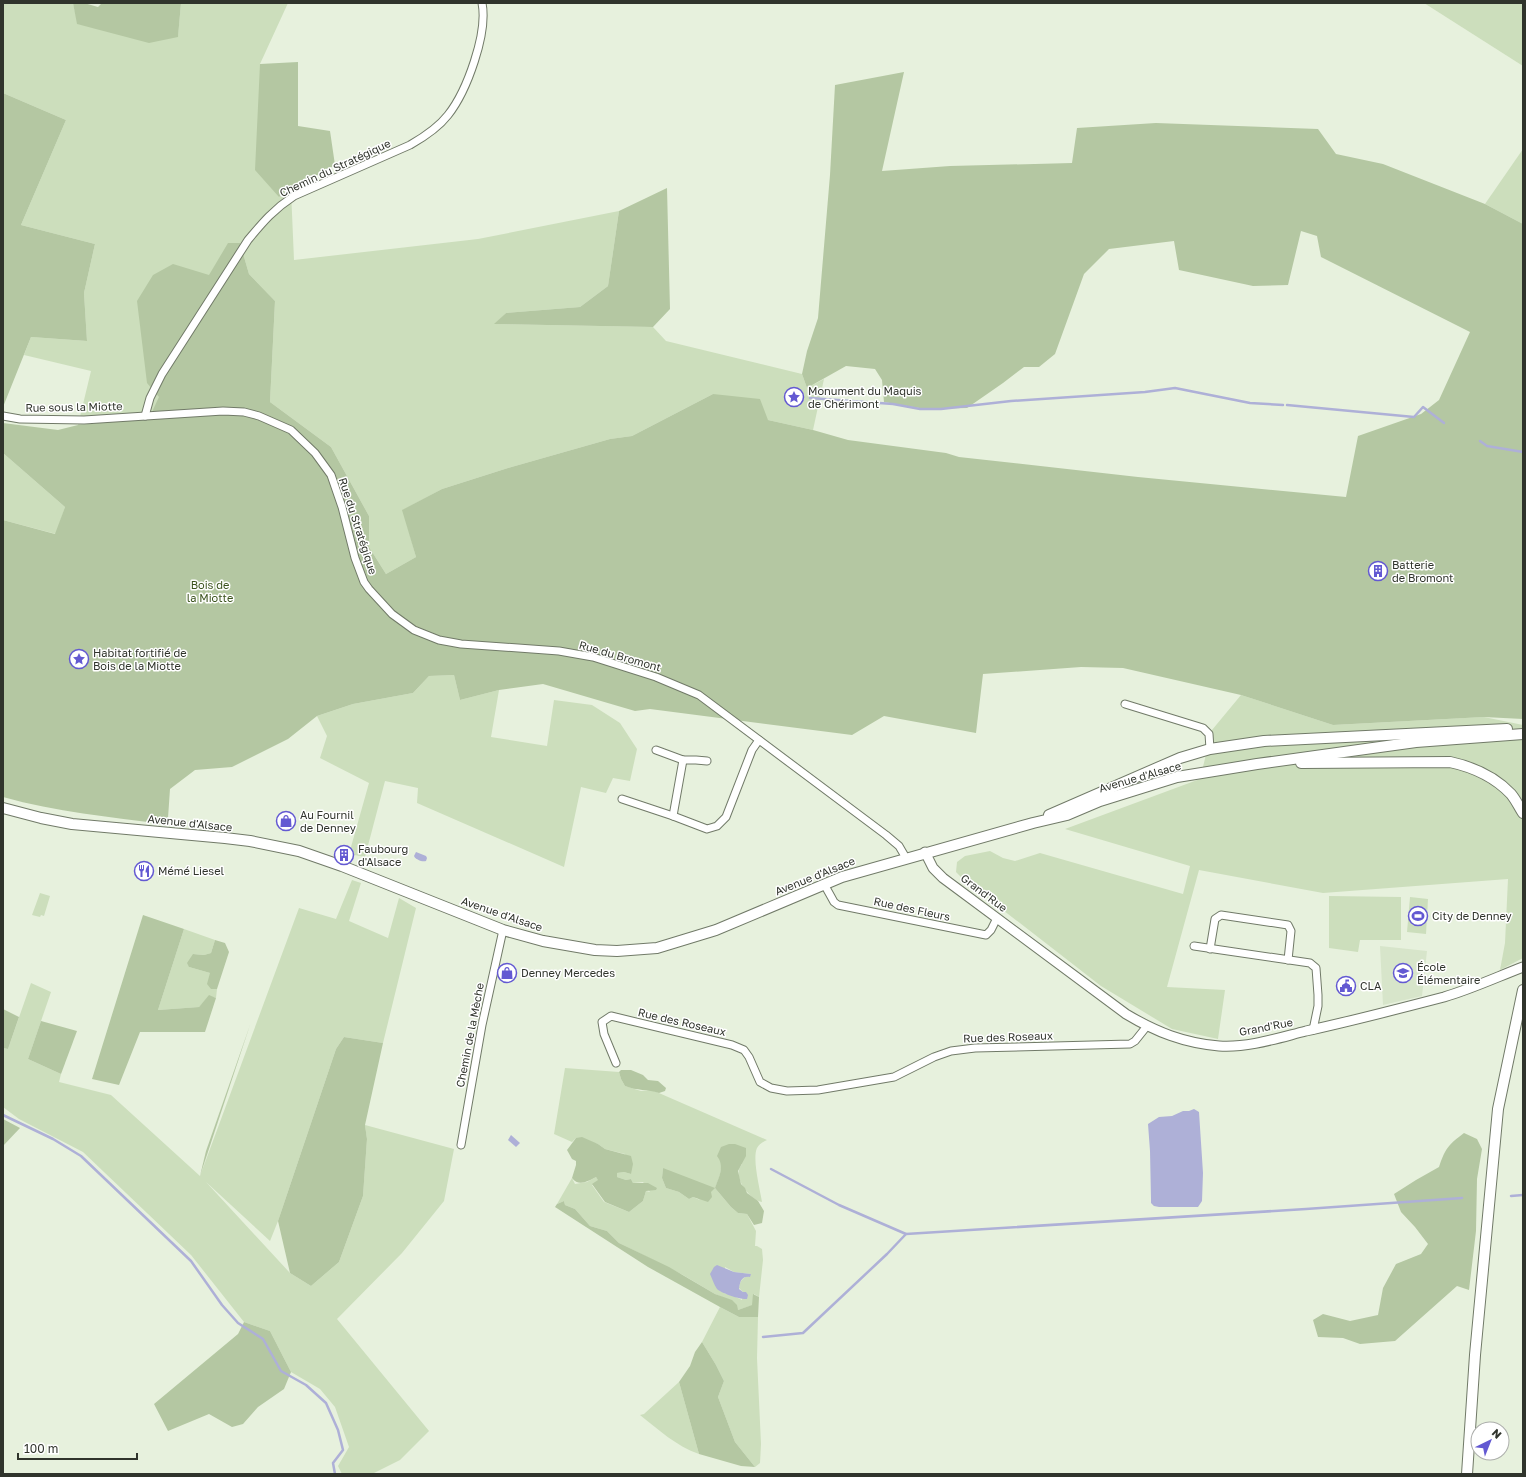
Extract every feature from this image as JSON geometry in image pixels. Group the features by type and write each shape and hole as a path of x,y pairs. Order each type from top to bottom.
{"main road":[{"name":"Avenue d'Alsace","path":"1033,823 1063,808 1180,758 1210,749 1264,741 1523,728"},
{"path":"1257,764 1416,742 1523,734"},
{"path":"1257,764 1450,762 1471,767 1493,778 1511,795 1523,813"},
{"name":"Avenue d'Alsace","path":"3,808 72,824 231,839 299,851 342,866 503,930 543,941 580,948 617,951 657,948 716,930 842,877 925,852 1067,815 1100,801 1177,777 1257,764"},
{"path":"1467,1474 1475,1355 1498,1109 1523,990"}],"street":[{"name":"Chemin du Stratégique","path":"146,416 150,398 162,374 248,240 279,206 294,196 410,145 448,116 461,94 477,51 484,20 482,3"},
{"name":"Rue du Stratégique","path":"146,416 222,411 244,412 259,416 291,430 315,453 331,475 342,507 351,546 364,582 392,614"},
{"name":"Rue sous la Miotte","path":"3,416 20,419 84,420 146,416"},
{"name":"Rue du Bromont","path":"392,614 414,630 439,640 461,644 559,650 593,657 649,674 699,695 900,846 906,858"},
{"path":"1125,704 1203,728 1209,734 1210,749"},
{"path":"622,799 707,829 717,826 726,816 752,750 760,740"},
{"path":"656,750 683,760 707,762"},
{"path":"673,816 683,760"},
{"name":"Grand'Rue","path":"925,852 933,868 943,878 1126,1014 1147,1026 1178,1039 1220,1046 1252,1044 1313,1030 1444,996 1474,987 1523,967"},
{"name":"Rue des Fleurs","path":"824,884 834,902 838,905 986,935 991,930 997,918"},
{"path":"1210,949 1215,919 1221,915 1288,925 1291,930 1288,960"},
{"name":"Chemin de la Mèche","path":"460,1145 482,1025 503,930"},
{"path":"1194,946 1310,963 1316,968 1318,1006 1313,1030"},
{"name":"Rue des Roseaux","path":"616,1062 604,1034 602,1022 611,1016 744,1050 749,1057 760,1082 770,1088 787,1092 818,1090 894,1077 934,1057 951,1051 969,1049 1130,1044 1135,1041 1147,1026"}],"shaded area":[{"path":"3,3 73,3 78,24 178,36 181,3 288,3 260,64 279,197 291,190 294,260 478,239 619,211 608,286 580,307 506,313 495,324 653,327 666,341 802,374 807,388 824,379 813,430 768,420 713,394 632,436 610,439 508,468 442,489 403,510 416,557 386,574 369,547 369,516 331,447 270,402 275,301 249,274 240,243 149,418 78,425 91,371 24,355 31,337 87,341 84,293 95,244 21,225 66,120 3,93"},
{"path":"1424,3 1523,3 1523,66"},
{"path":"1523,149 1523,224 1485,204"},
{"path":"3,453 65,507 56,534 3,520"},
{"path":"454,675 460,700 499,690 491,737 547,746 554,700 592,705 620,723 637,749 630,781 613,778 606,793 581,787 564,867 417,803 418,788 385,781 365,857 349,854 369,783 320,758 327,736 317,716 353,704 413,693 429,676"},
{"path":"1241,695 1333,725 1484,717 1523,725 1523,958 1500,970 1505,943 1508,879 1323,893 1199,870 1167,987 1225,990 1218,1039 1172,1029 1101,986 956,872 957,862 965,856 990,851 1003,858 1015,861 1040,853 1183,894 1190,866 1065,829 1200,779 1212,730"},
{"path":"352,880 361,883 349,921 388,938 399,898 416,908 383,1043 344,1037 336,1049 270,1241 206,1182 290,1273 311,1286 339,1262 363,1196 367,1139 365,1125 454,1149 444,1201 402,1253 337,1319 429,1431 400,1460 372,1474 342,1474 338,1466 349,1447 335,1407 320,1389 291,1372 270,1331 244,1322 191,1255 83,1152 19,1119 3,1107 3,1048 8,1049 31,983 51,992 28,1059 61,1074 59,1082 111,1095 200,1176 299,908 336,919"},
{"path":"40,893 50,896 44,916 41,915 40,917 32,915"},
{"path":"1329,896 1401,897 1401,940 1360,940 1358,952 1329,948"},
{"name":"City de Denney","path":"1410,897 1428,899 1426,934 1407,932"},
{"path":"184,929 215,940 211,953 204,955 194,954 189,967 210,973 211,989 217,989 216,998 209,996 199,1007 158,1010"},
{"name":"École Élémentaire","path":"1380,946 1427,951 1422,996 1383,1005"},
{"path":"565,1068 619,1072 625,1086 641,1091 652,1090 767,1140 757,1148 755,1159 762,1202 753,1198 742,1185 739,1169 742,1164 721,1161 720,1175 715,1188 738,1213 747,1214 756,1231 755,1246 762,1249 763,1260 759,1297 754,1294 753,1305 738,1310 722,1297 683,1275 619,1243 607,1231 590,1226 575,1209 565,1205 564,1201 557,1204 572,1178 575,1184 587,1182 596,1177 599,1180 592,1185 604,1202 629,1212 643,1201 646,1191 650,1192 643,1182 633,1183 631,1179 626,1180 617,1177 616,1173 624,1172 631,1174 625,1154 605,1149 598,1144 576,1138 572,1142 554,1134","holes":["663,1168 700,1200 693,1197 689,1199 679,1192 666,1188 662,1178","725,1267 734,1272 751,1274 744,1278 740,1283 739,1288 743,1292 742,1300 724,1293"]},
{"path":"720,1307 739,1317 758,1317 757,1358 761,1444 760,1463 755,1467 735,1442 718,1397 724,1381 702,1342"},
{"path":"679,1382 699,1454 675,1442 640,1415 644,1414"}],"green space":[{"path":"73,3 84,3 98,7 102,3 181,3 178,37 149,43 77,24"},
{"path":"298,62 298,126 330,131 335,165 279,197 255,170 260,64"},
{"name":"Bois de la Miotte","path":"904,72 882,171 950,166 1072,163 1077,128 1156,123 1318,129 1336,154 1383,164 1485,204 1523,224 1523,719 1484,717 1333,725 1241,695 1123,668 1081,667 983,674 976,733 884,716 852,735 650,709 635,711 543,684 499,690 460,700 454,675 429,676 413,693 353,704 317,716 288,739 232,767 195,770 170,789 168,818 164,824 43,807 3,797 3,520 55,534 65,507 3,453 3,423 58,430 78,425 149,418 159,397 147,383 137,301 153,275 173,264 209,275 228,243 240,243 249,274 275,301 270,402 331,447 369,516 369,547 386,574 416,557 402,510 442,489 508,468 610,439 632,436 713,394 760,399 768,420 813,430 848,440 946,453 959,457 1138,477 1346,497 1358,436 1421,414 1439,400 1470,332 1321,257 1317,236 1301,231 1288,285 1253,286 1179,270 1174,241 1109,249 1084,274 1055,354 1039,367 1024,367 967,408 925,409 884,402 882,380 875,369 846,366 807,388 802,374 807,351 818,318 830,175 835,85"},
{"path":"3,93 66,120 21,225 95,244 84,293 87,341 31,337 3,407"},
{"path":"667,188 670,309 653,327 494,324 506,313 580,307 608,286 619,211"},
{"path":"143,915 184,929 158,1010 199,1007 209,995 216,998 205,1032 140,1032 119,1085 92,1079"},
{"path":"215,940 225,943 229,952 217,989 211,989 207,984 210,973 189,967 187,963 193,954 204,955 211,953"},
{"path":"3,1009 19,1017 8,1049 3,1048"},
{"path":"41,1021 77,1031 61,1074 28,1059"},
{"path":"250,1025 200,1176 206,1151"},
{"path":"344,1037 383,1043 365,1125 367,1139 363,1196 339,1262 311,1286 290,1273 278,1221 336,1049"},
{"path":"621,1070 631,1070 643,1075 648,1080 658,1081 666,1088 665,1091 659,1093 625,1086 619,1072"},
{"path":"3,1119 20,1128 3,1146"},
{"path":"1464,1133 1477,1139 1482,1149 1477,1179 1476,1231 1469,1290 1457,1286 1395,1341 1360,1344 1343,1338 1318,1337 1313,1320 1323,1314 1350,1321 1378,1315 1383,1288 1396,1264 1421,1254 1428,1244 1401,1212 1394,1194 1439,1167 1448,1148"},
{"path":"582,1137 605,1149 631,1156 633,1164 631,1174 624,1172 617,1173 617,1177 626,1180 631,1179 633,1183 648,1183 657,1188 656,1190 646,1191 643,1201 629,1212 605,1202 592,1184 598,1180 596,1177 581,1183 575,1181 572,1178 576,1161 572,1159 567,1150 576,1138"},
{"path":"729,1144 735,1144 746,1148 746,1156 738,1171 741,1184 747,1193 758,1201 764,1211 762,1223 754,1225 747,1214 738,1213 715,1188 720,1176 721,1164 717,1156 721,1147"},
{"path":"663,1168 715,1188 711,1192 712,1197 708,1202 693,1197 689,1199 679,1192 666,1188 662,1178"},
{"path":"564,1201 565,1205 575,1209 590,1226 607,1231 619,1243 669,1267 715,1294 732,1300 737,1305 738,1310 752,1305 753,1294 759,1297 758,1317 739,1317 648,1267 555,1207 557,1204"},
{"path":"244,1322 270,1331 291,1372 284,1389 258,1407 243,1424 232,1427 209,1414 168,1431 154,1404 238,1334"},
{"path":"702,1342 724,1381 718,1397 735,1442 755,1467 741,1466 699,1454 679,1382 690,1366 695,1352"}],"water":[{"path":"416,852 426,856 426,861 416,859 414,856"},
{"path":"1194,1109 1199,1112 1203,1173 1202,1201 1198,1207 1154,1206 1151,1203 1148,1124 1159,1117 1172,1116 1183,1111"},
{"path":"511,1135 520,1143 516,1147 508,1140"},
{"path":"717,1265 734,1272 751,1274 750,1277 745,1277 741,1281 739,1286 739,1289 746,1292 748,1295 747,1299 731,1296 717,1289 710,1274"}],"waterway":[{"path":"810,398 893,404 920,409 941,409 1011,401 1145,392 1175,388 1250,403 1283,405"},
{"path":"1287,405 1414,417 1423,407 1444,423"},
{"path":"1480,441 1487,446 1523,452"},
{"path":"3,1115 53,1139 81,1156 191,1261 222,1305 238,1323 263,1339 281,1371 306,1385 326,1403 338,1430 343,1450 333,1463 335,1474"},
{"path":"771,1169 839,1205 906,1234 1462,1198"},
{"path":"1511,1196 1523,1195"},
{"path":"763,1337 803,1333 887,1254 906,1234"}],"place":[{"name":"Monument du Maquis de Chérimont","path":"794,397"},
{"name":"Batterie de Bromont","path":"1378,571"},
{"name":"Habitat fortifié de Bois de la Miotte","path":"79,659"},
{"name":"Au Fournil de Denney","path":"286,821"},
{"name":"Faubourg d'Alsace","path":"344,855"},
{"name":"Mémé Liesel","path":"144,871"},
{"name":"City de Denney","path":"1418,916"},
{"name":"Denney Mercedes","path":"507,973"},
{"name":"École Élémentaire","path":"1403,973"},
{"name":"CLA","path":"1346,986"}]}
